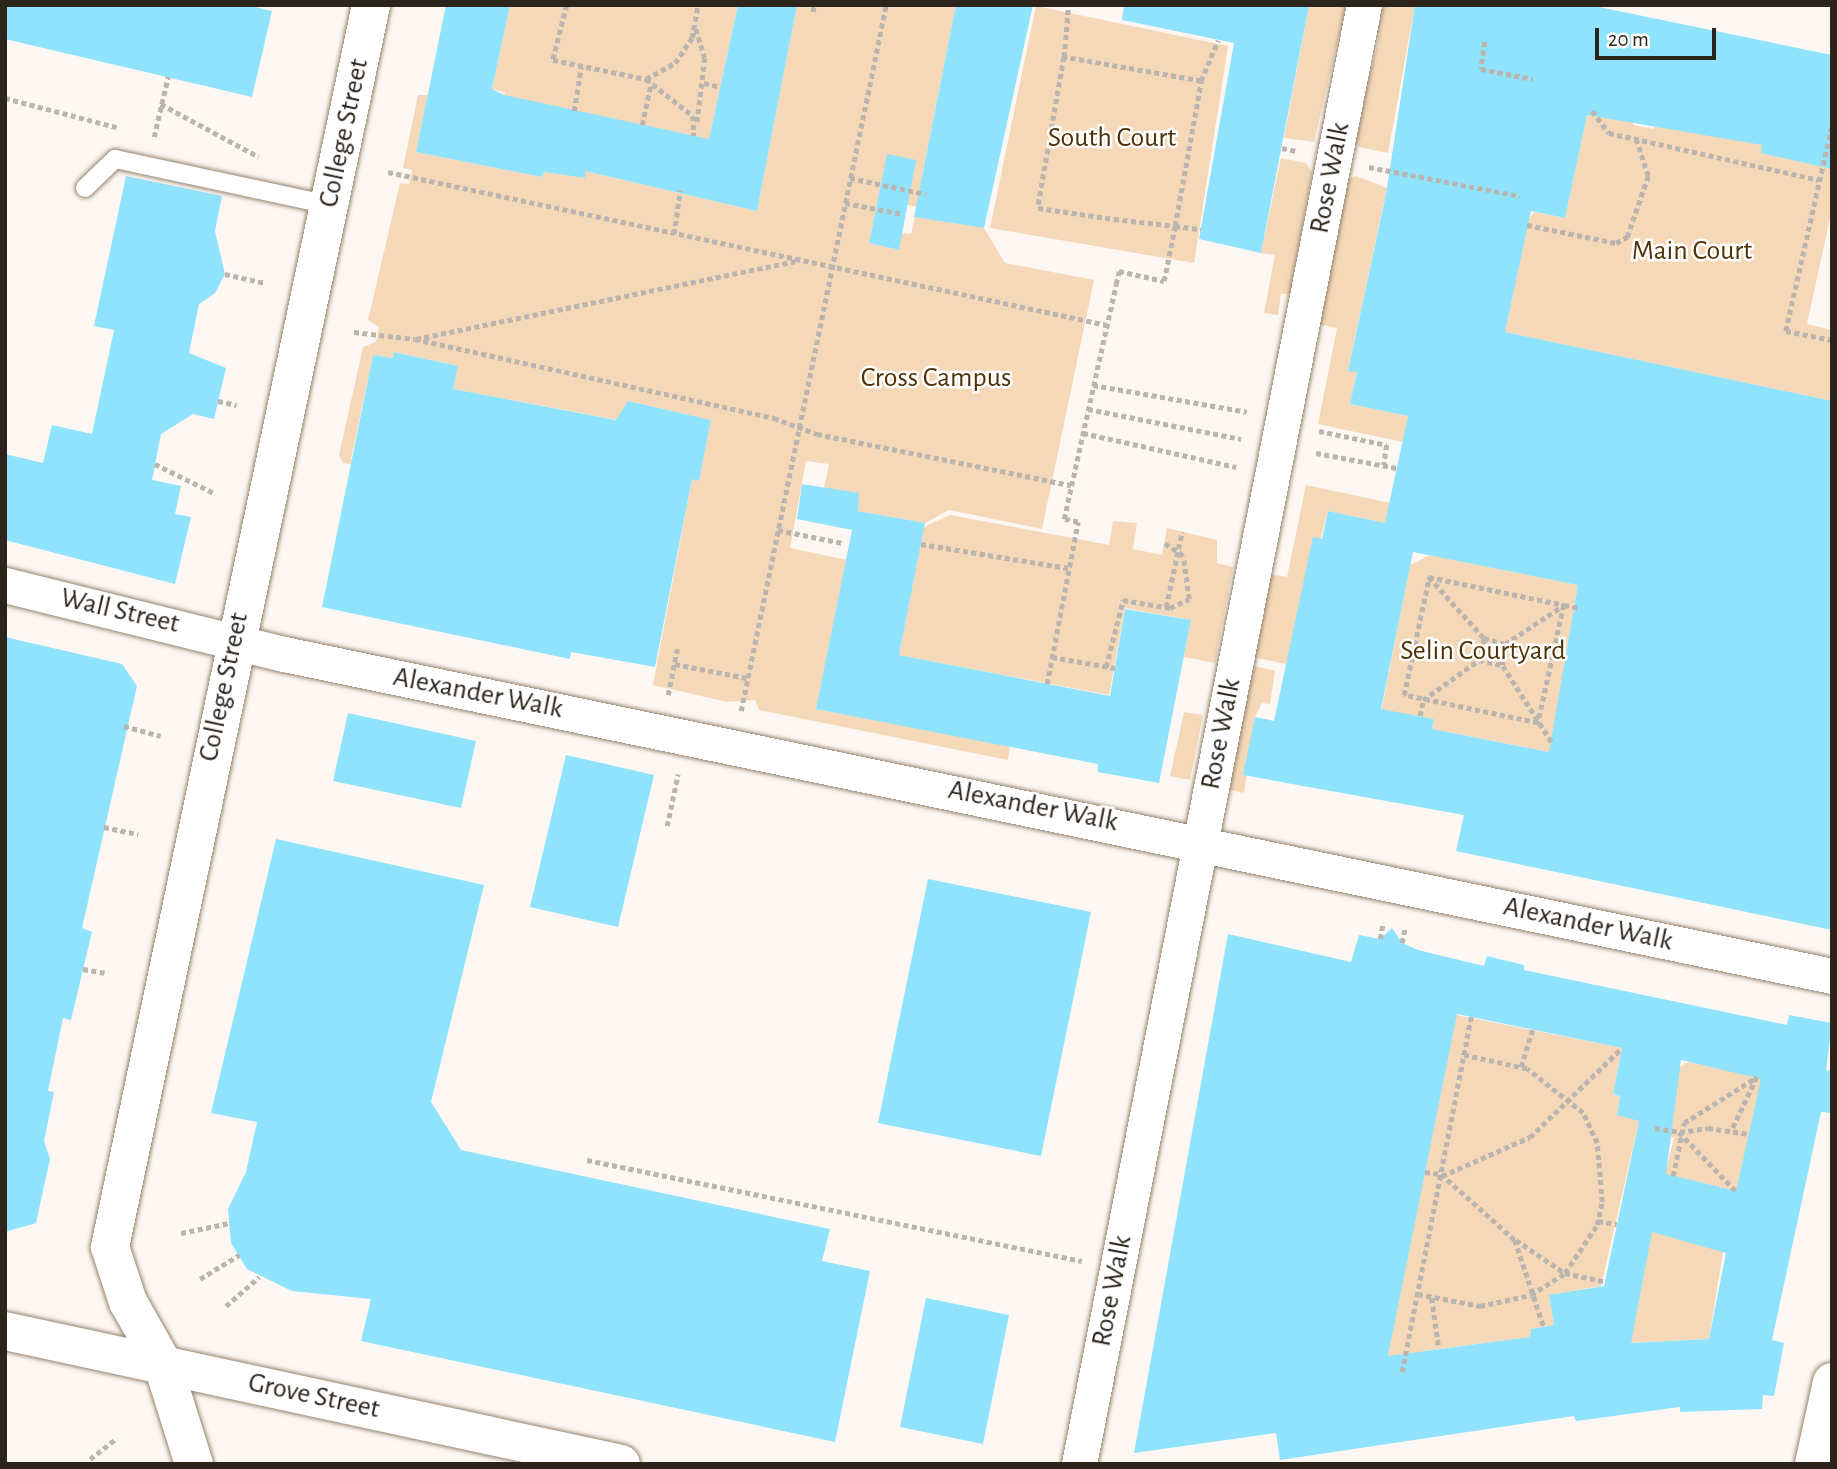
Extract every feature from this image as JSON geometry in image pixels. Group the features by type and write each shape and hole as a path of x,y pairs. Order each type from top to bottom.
{"main road":[{"name":"College Street","path":"194,1464 162,1362 128,1302 110,1247 234,639 371,5"},
{"name":"Grove Street","path":"5,1331 162,1362 621,1464"},
{"path":"1814,1464 1832,1382"}],"street":[{"name":"Rose Walk","path":"1079,1464 1272,475 1296,424 1334,159 1364,5"},
{"name":"Wall Street","path":"5,585 234,639"},
{"name":"Alexander Walk","path":"234,639 1832,976"}],"lane":[{"path":"85,188 115,159 329,205"}],"path":[{"path":"567,5 553,60 649,81 697,124"},
{"path":"695,136 704,83 695,27 698,5"},
{"path":"813,12 814,5"},
{"path":"734,746 886,5"},
{"path":"1068,9 1064,57 1038,208 1201,229"},
{"path":"642,125 649,81 675,63 695,27"},
{"path":"1047,684 1078,522 1064,519 1119,271 1164,281 1201,81 1218,40"},
{"path":"1485,42 1481,69 1533,79"},
{"path":"1064,57 1201,81"},
{"path":"573,111 581,68"},
{"path":"153,138 169,77"},
{"path":"704,83 720,87"},
{"path":"161,104 272,165"},
{"path":"1592,111 1609,133 1819,180"},
{"path":"1832,127 1786,331 1832,340"},
{"path":"1527,225 1616,243 1627,237 1648,176 1635,138"},
{"path":"1282,148 1520,196"},
{"path":"388,172 800,260 831,269 1107,325"},
{"path":"850,178 926,194"},
{"path":"674,234 680,190"},
{"path":"845,203 902,214"},
{"path":"415,339 800,260"},
{"path":"225,274 265,283"},
{"path":"354,331 415,339 799,428 1072,485"},
{"path":"1093,385 1296,424 1387,445 1384,466"},
{"path":"218,401 237,405"},
{"path":"1088,409 1161,424"},
{"path":"1083,433 1272,475"},
{"path":"1312,452 1397,468"},
{"path":"155,464 216,494"},
{"path":"778,530 843,543"},
{"path":"1166,607 1182,532"},
{"path":"921,544 1068,568"},
{"path":"1106,667 1119,604 1178,607 1191,591 1178,551 1165,544"},
{"path":"1429,577 1578,608"},
{"path":"1429,577 1484,638 1505,644"},
{"path":"1429,577 1404,695 1538,723"},
{"path":"1551,742 1502,665 1505,644 1563,605"},
{"path":"1538,723 1563,605"},
{"path":"1420,716 1423,700 1479,660 1484,638"},
{"path":"667,826 677,649"},
{"path":"1052,657 1115,668"},
{"path":"1479,660 1502,665"},
{"path":"675,664 747,678"},
{"path":"124,726 161,736"},
{"path":"104,827 138,834"},
{"path":"83,969 104,973"},
{"path":"1402,1372 1471,1017"},
{"path":"1521,1067 1532,1030"},
{"path":"1442,1175 1531,1137 1571,1101 1622,1048"},
{"path":"1418,1294 1480,1306 1531,1295 1565,1273 1598,1221 1597,1143 1571,1101 1521,1067 1464,1055"},
{"path":"1673,1176 1679,1132 1757,1077 1732,1130"},
{"path":"1655,1128 1679,1132 1732,1130 1749,1134"},
{"path":"1679,1132 1736,1191"},
{"path":"587,1160 1117,1267"},
{"path":"1425,1172 1442,1175 1515,1240 1565,1273 1603,1281"},
{"path":"1598,1221 1617,1224"},
{"path":"181,1233 229,1223"},
{"path":"1515,1240 1531,1295 1544,1327"},
{"path":"200,1279 239,1255"},
{"path":"226,1307 258,1277"},
{"path":"1432,1298 1439,1349"},
{"path":"90,1459 116,1439"}],"green space":[{"path":"510,5 738,5 709,139 555,107 499,120 505,92 492,89"},
{"name":"Cross Campus","path":"797,5 956,5 922,176 922,218 984,228 1005,263 1094,280 1042,529 949,510 925,523 858,511 824,488 829,464 806,461 790,548 847,560 816,709 1010,746 1008,760 759,710 755,700 727,702 653,685 692,479 699,480 711,420 628,401 623,421 453,389 458,366 395,352 393,358 373,355 351,459 368,467 343,463 339,455 363,347 376,342 379,327 368,320 400,183 409,184 412,170 403,168 418,95 428,95 416,152 542,177 544,172 585,178 585,171 757,211","holes":["878,198 917,207 911,234 902,233 898,250 869,243"]},
{"path":"1309,5 1346,5 1314,142 1284,138"},
{"path":"1381,5 1415,5 1388,153 1359,147 1354,139 1378,43"},
{"name":"South Court","path":"1036,6 1228,46 1194,263 990,228"},
{"name":"Main Court","path":"1588,109 1634,118 1633,125 1654,129 1656,123 1762,145 1832,117 1832,209 1807,324 1832,330 1832,401 1505,332 1529,219 1534,212 1565,218"},
{"path":"1281,158 1306,163 1312,173 1290,294 1281,294 1278,315 1264,313 1275,255 1261,253"},
{"path":"1356,176 1387,188 1348,370 1357,372 1350,404 1408,416 1403,442 1318,424 1337,328 1317,324 1346,180"},
{"path":"1306,485 1390,503 1385,523 1328,511 1286,664 1252,657 1268,574 1287,577"},
{"path":"950,515 1109,545 1113,521 1137,523 1133,549 1162,555 1167,528 1217,540 1217,563 1233,567 1215,663 1184,657 1191,620 1125,608 1109,695 899,655 924,527"},
{"name":"Selin Courtyard","path":"1430,555 1578,585 1550,752 1432,729 1434,719 1420,716 1413,715 1411,723 1380,717 1410,565"},
{"path":"1250,665 1275,671 1270,704 1262,703 1255,717 1244,793 1226,789"},
{"path":"1184,712 1203,715 1190,780 1170,776"},
{"path":"1456,1015 1622,1048 1613,1094 1620,1096 1617,1114 1639,1121 1601,1286 1549,1295 1554,1325 1531,1329 1530,1337 1424,1351 1384,1374"},
{"path":"1688,1062 1762,1078 1736,1191 1665,1175 1674,1138 1654,1133 1680,1067"},
{"path":"1653,1227 1723,1252 1709,1339 1625,1343"}],"building":[{"path":"5,5 247,5 272,11 252,97 5,39"},
{"path":"446,5 510,5 492,89 504,95 709,139 738,5 797,5 757,211 585,171 585,178 544,172 542,177 416,152"},
{"path":"956,5 1033,5 984,228 914,217"},
{"path":"1124,5 1309,5 1261,253 1199,239 1234,43 1122,20"},
{"path":"1415,5 1589,5 1832,55 1832,169 1761,153 1762,145 1587,115 1565,218 1531,211 1505,332 1832,401 1832,930 1456,851 1464,815 1243,775 1255,717 1274,721 1313,537 1322,539 1328,511 1385,523 1408,416 1350,404 1357,372 1348,371 1386,194","holes":["1413,552 1578,585 1549,752 1432,729 1434,719 1381,709"]},
{"path":"887,154 916,160 899,250 869,243"},
{"path":"126,176 222,196 215,231 225,274 215,293 199,304 189,353 226,368 214,419 193,414 161,434 152,480 181,486 175,514 191,517 175,584 5,540 5,454 43,463 52,425 92,434 114,330 94,326"},
{"path":"394,352 458,366 453,389 616,420 628,401 711,420 699,481 692,479 655,667 571,652 570,659 322,607 373,355 393,358"},
{"path":"802,484 859,493 858,511 925,523 899,655 1110,696 1125,609 1191,620 1159,783 1098,772 1098,764 816,709 852,530 797,519"},
{"path":"5,637 122,664 137,686 82,928 92,932 71,1020 63,1018 48,1091 54,1092 44,1141 50,1159 36,1223 5,1232"},
{"path":"348,713 476,741 461,808 333,781"},
{"path":"566,755 654,775 618,927 530,907"},
{"path":"276,839 484,885 431,1102 461,1150 830,1229 822,1261 870,1271 835,1442 361,1341 371,1299 292,1291 247,1269 231,1243 228,1209 246,1172 257,1122 211,1113"},
{"path":"928,879 1091,912 1041,1156 878,1123"},
{"path":"1392,928 1402,943 1418,950 1484,966 1487,956 1524,965 1524,970 1787,1025 1789,1015 1832,1023 1826,1070 1832,1071 1832,1113 1821,1112 1772,1340 1784,1343 1774,1396 1763,1395 1762,1409 1680,1412 1680,1407 1576,1421 1574,1416 1280,1460 1276,1433 1134,1453 1228,934 1351,962 1359,935 1380,939","holes":["1457,1014 1622,1048 1613,1094 1620,1096 1617,1115 1639,1121 1604,1286 1549,1295 1554,1325 1531,1329 1530,1337 1388,1356","1681,1060 1761,1079 1736,1191 1666,1174","1652,1232 1726,1253 1709,1339 1631,1343"]},
{"path":"926,1298 1009,1315 983,1444 900,1427"}]}
